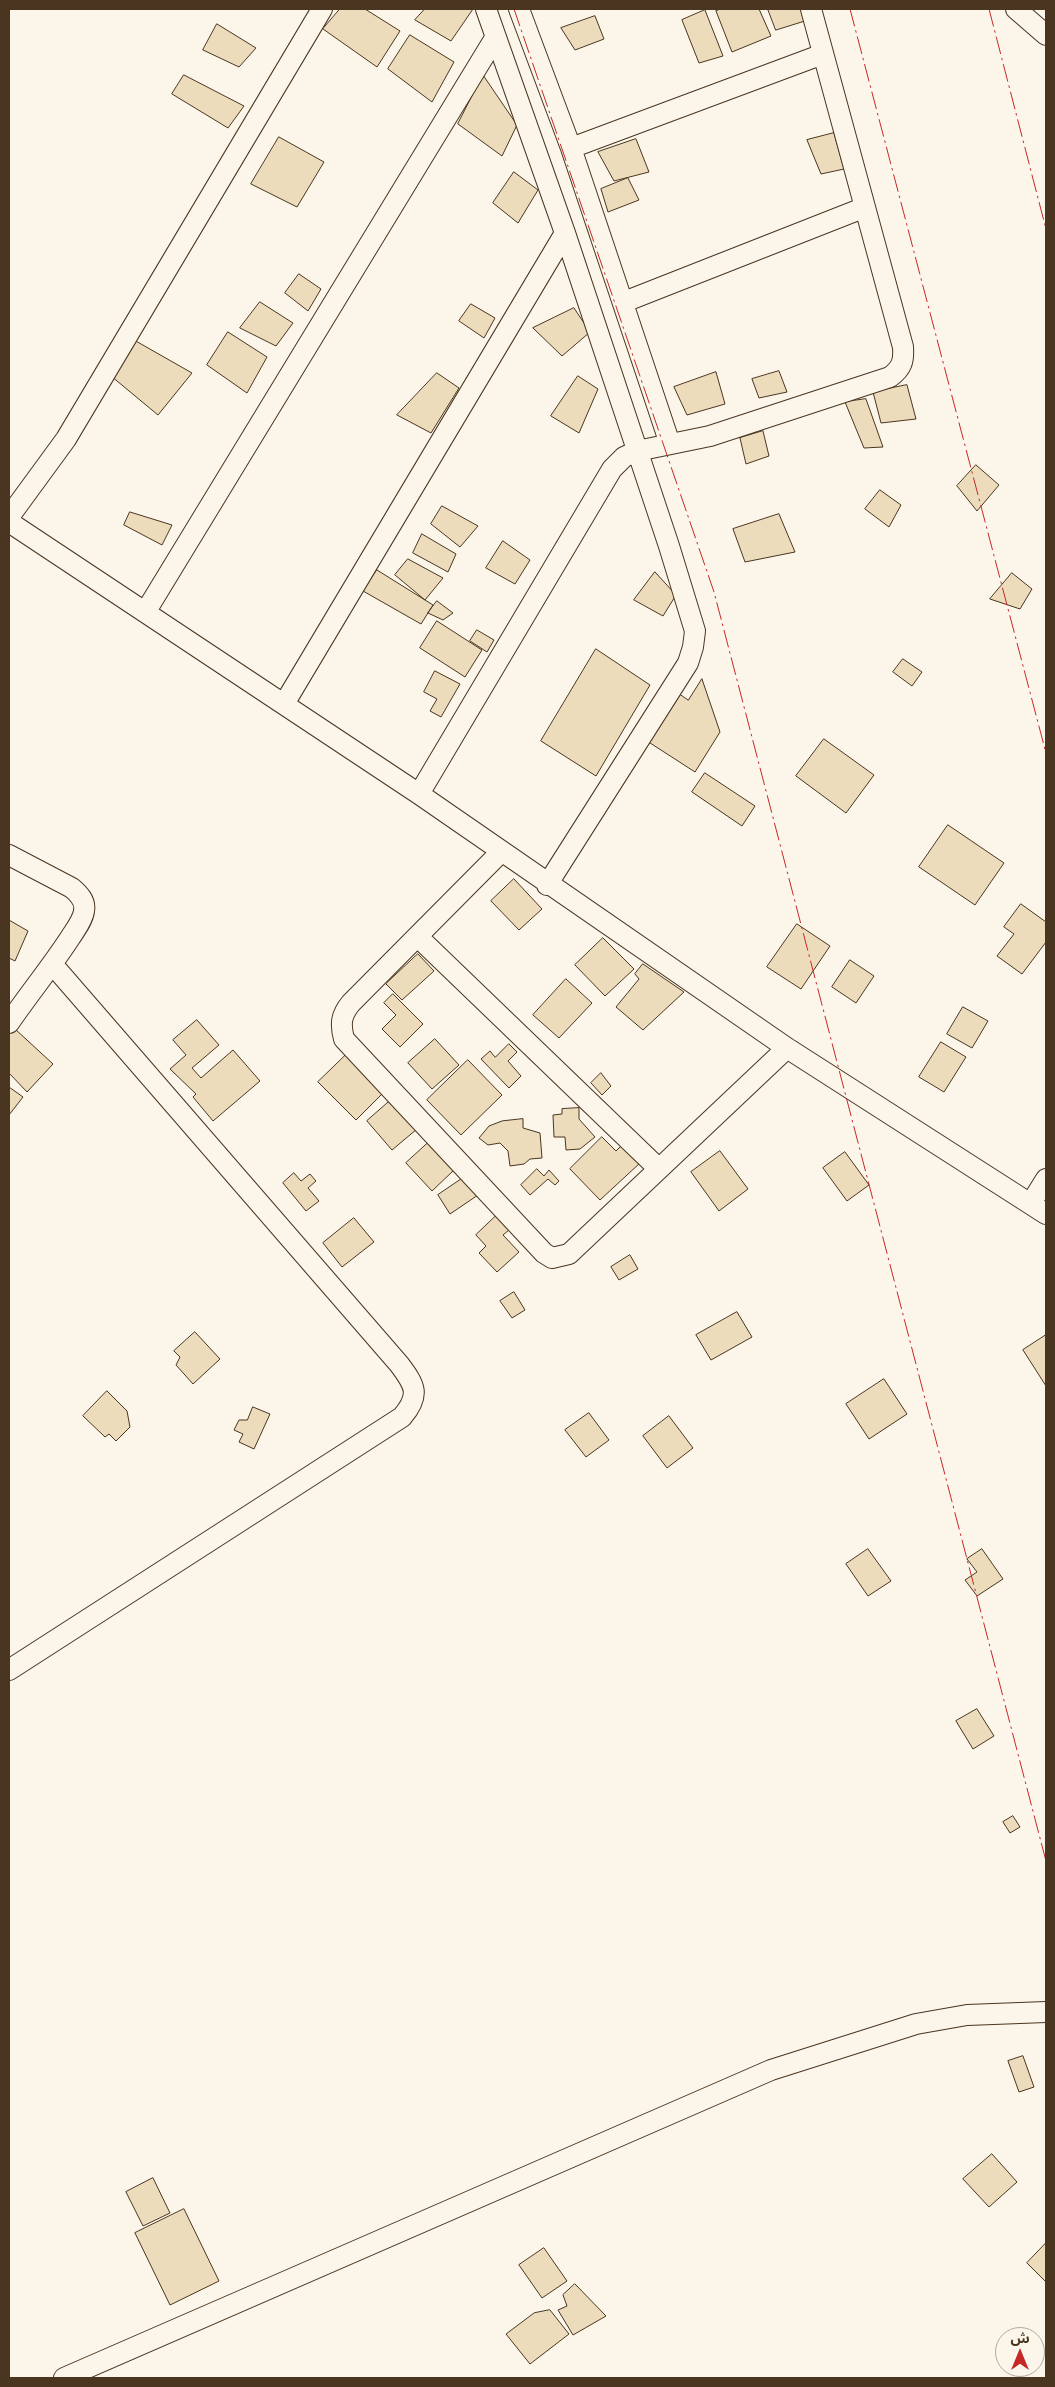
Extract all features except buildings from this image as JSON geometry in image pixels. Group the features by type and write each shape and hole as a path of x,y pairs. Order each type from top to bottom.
{"street":[{"path":"9,517 66,439 222,174 322,9"},
{"path":"486,9 565,233 669,546 695,631 688,663 547,884"},
{"path":"519,9 571,148 670,444"},
{"path":"419,794 612,469 624,457 637,451 729,430 890,377 900,370 904,359 903,347 863,208 811,9"},
{"path":"1016,9 1046,35"},
{"path":"146,611 495,38"},
{"path":"571,148 823,54"},
{"path":"624,302 863,208"},
{"path":"284,704 565,233"},
{"path":"9,522 146,611 419,794 787,1048 1039,1208 1046,1179"},
{"path":"501,852 344,1011 341,1026 344,1039 544,1253 552,1258 569,1254 787,1048"},
{"path":"9,855 72,888 80,895 84,903 81,920 53,965 9,1023"},
{"path":"418,937 660,1169"},
{"path":"9,1670 402,1416 412,1405 414,1392 410,1378 399,1364 53,965"},
{"path":"64,2378 771,2070 916,2024 967,2015 1046,2012"}],"power":[{"path":"514,9 714,592 1046,1861"},
{"path":"850,9 1046,753"},
{"path":"989,9 1046,229"}]}
